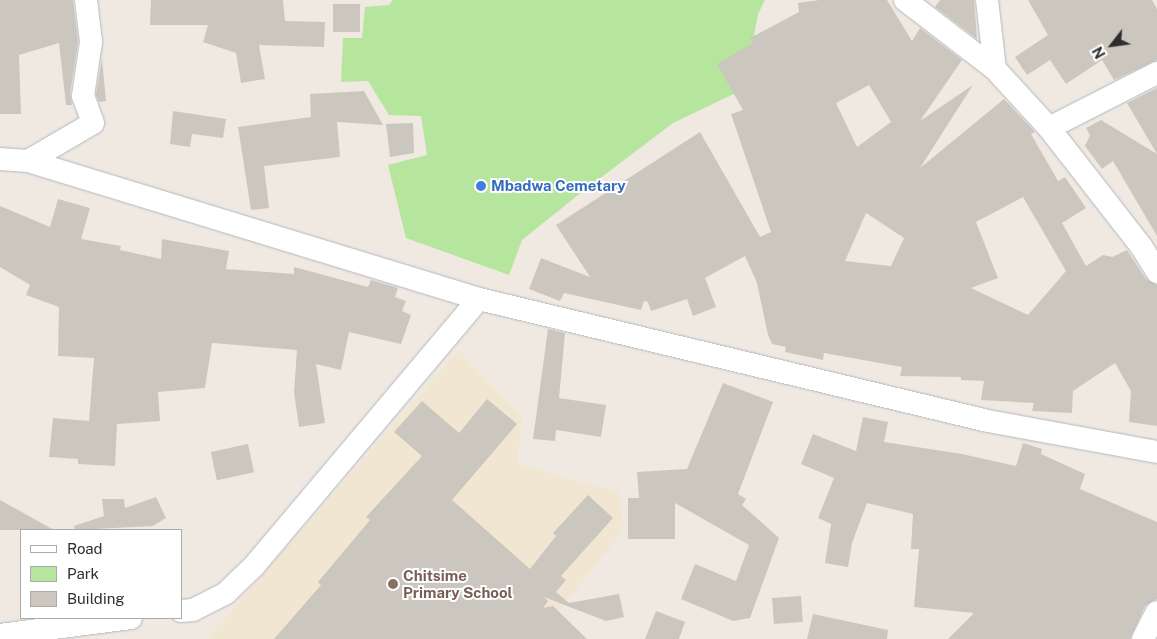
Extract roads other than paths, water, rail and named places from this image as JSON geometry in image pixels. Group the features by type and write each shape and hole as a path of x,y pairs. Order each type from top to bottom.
{"street":[{"path":"28,161 93,123 82,96 91,42 86,0"},
{"path":"905,0 995,69 1049,128 1141,246 1157,272"},
{"path":"986,0 995,69"},
{"path":"1049,128 1157,73"},
{"path":"0,159 28,161 479,299 988,421 1157,452"},
{"path":"182,611 194,610 226,593 254,566 479,299"},
{"path":"1143,639 1157,612"},
{"path":"0,635 123,619"}],"place":[{"name":"Mbadwa Cemetary","path":"481,186"},
{"name":"Chitsime Primary School","path":"393,584"}]}
